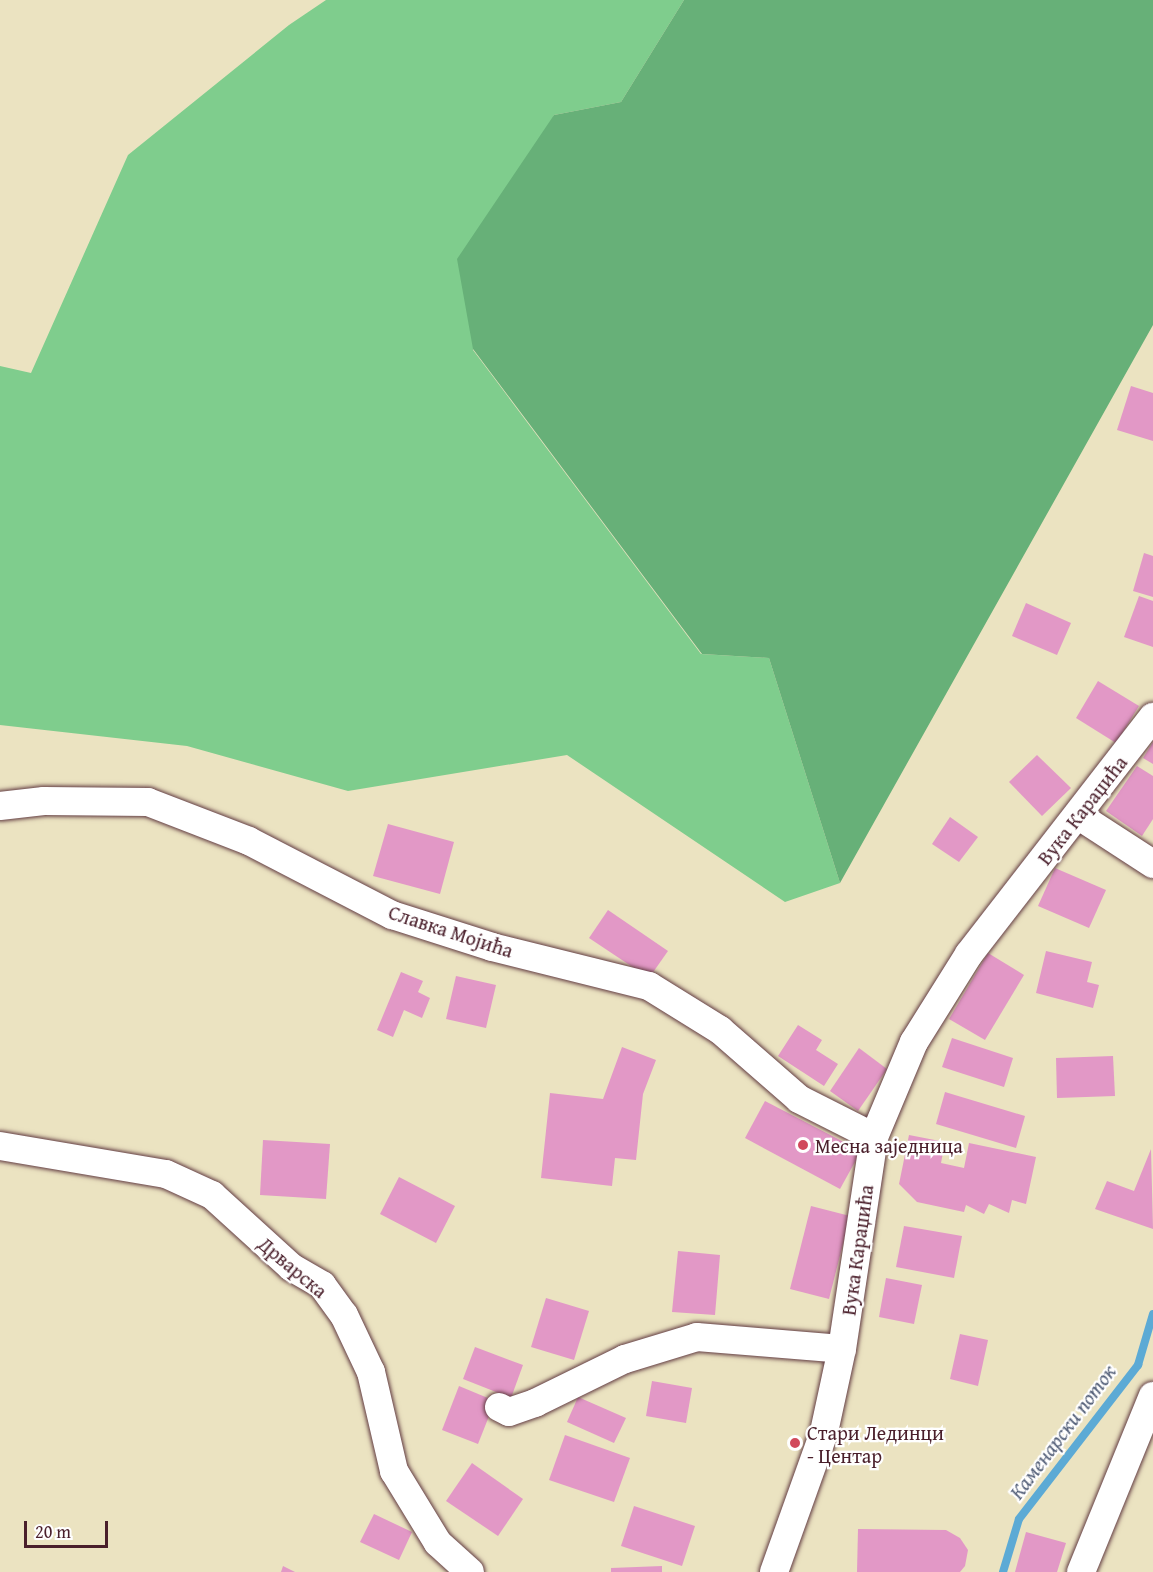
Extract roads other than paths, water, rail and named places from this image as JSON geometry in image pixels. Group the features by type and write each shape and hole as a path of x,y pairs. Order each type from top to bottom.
{"street":[{"name":"Вука Караџића","path":"774,1572 824,1432 842,1349 874,1137 914,1042 938,998 1080,816 1153,717"},
{"name":"Славка Мојића","path":"0,806 44,801 148,802 249,841 392,915 492,947 649,986 720,1030 799,1099 874,1137"},
{"path":"1080,816 1153,864"},
{"name":"Дрварска","path":"0,1146 166,1174 212,1195 291,1267 322,1285 344,1315 371,1372 394,1471 438,1543 470,1572"},
{"path":"499,1407 509,1412 535,1403 625,1359 697,1337 842,1349"},
{"path":"1081,1572 1153,1396"}],"waterway":[{"name":"Каменарски поток","path":"1003,1572 1019,1519 1138,1365 1153,1314"}],"place":[{"name":"Месна заједница","path":"803,1145"},
{"name":"Стари Лединци - Центар","path":"795,1443"}]}
